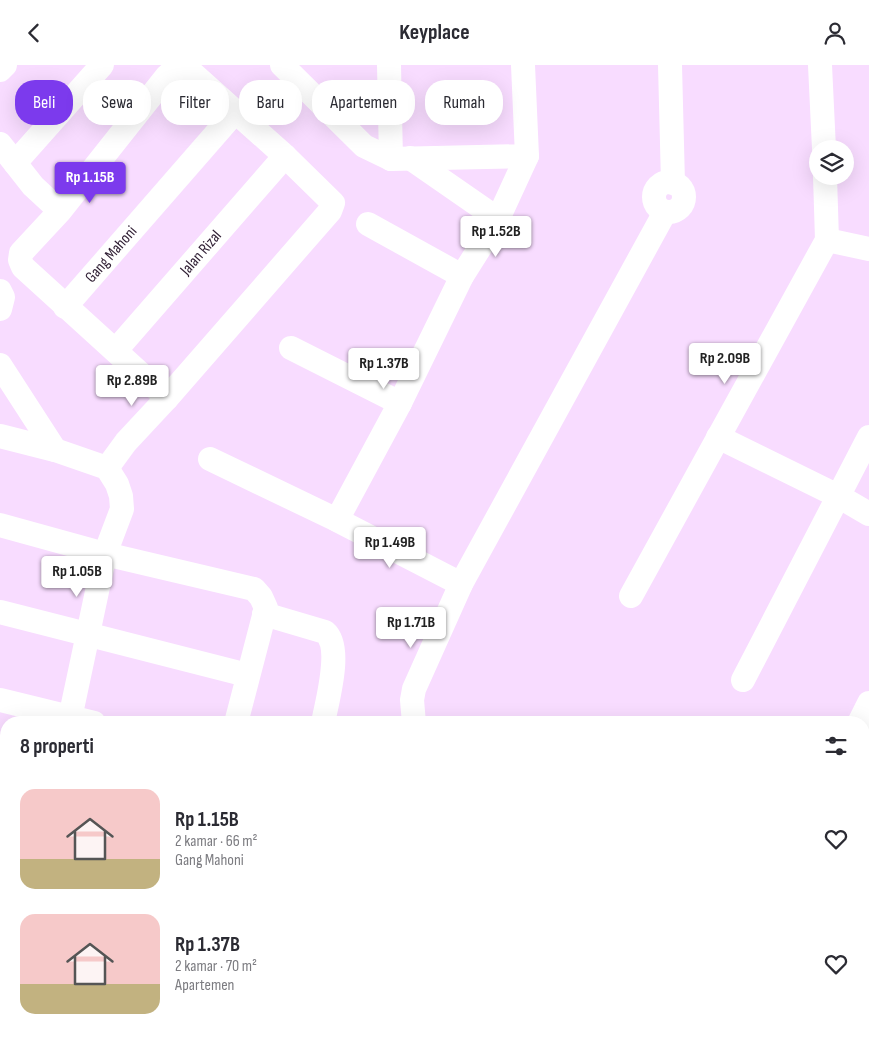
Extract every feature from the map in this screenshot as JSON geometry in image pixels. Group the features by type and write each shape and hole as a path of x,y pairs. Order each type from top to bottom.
{"street":[{"path":"0,70 5,65"},
{"path":"15,163 102,65"},
{"path":"282,65 364,146 401,159 498,219"},
{"path":"388,65 401,159"},
{"path":"337,520 400,403 462,276 498,219 527,156 523,65"},
{"path":"413,716 412,700 414,689 461,583 665,212 677,211 684,201 682,190 673,183 670,65"},
{"path":"820,65 824,140"},
{"path":"109,465 126,442 167,398 333,207 329,198 285,156 190,71 179,68 159,70 60,211 21,253 20,258 23,267 65,307 116,350 167,398"},
{"name":"Gang Mahoni","path":"65,307 235,112"},
{"path":"0,144 33,186 60,211"},
{"name":"Jalan Rizal","path":"116,350 285,156"},
{"path":"401,159 527,156"},
{"path":"631,596 827,240 825,185"},
{"path":"368,224 462,276"},
{"path":"827,240 869,249"},
{"path":"0,291 3,297 0,309"},
{"path":"291,348 400,403"},
{"path":"0,365 55,450"},
{"path":"0,436 109,465"},
{"path":"718,437 838,496 869,514"},
{"path":"742,680 869,437"},
{"path":"210,459 337,520 461,583"},
{"path":"71,716 105,554 122,509 121,496 109,465"},
{"path":"0,525 105,554 254,589 261,597 266,609 238,716"},
{"path":"0,611 247,675"},
{"path":"264,614 325,632 330,637 334,644 331,683 324,716"},
{"path":"0,700 56,716"},
{"path":"862,716 869,703"}]}
